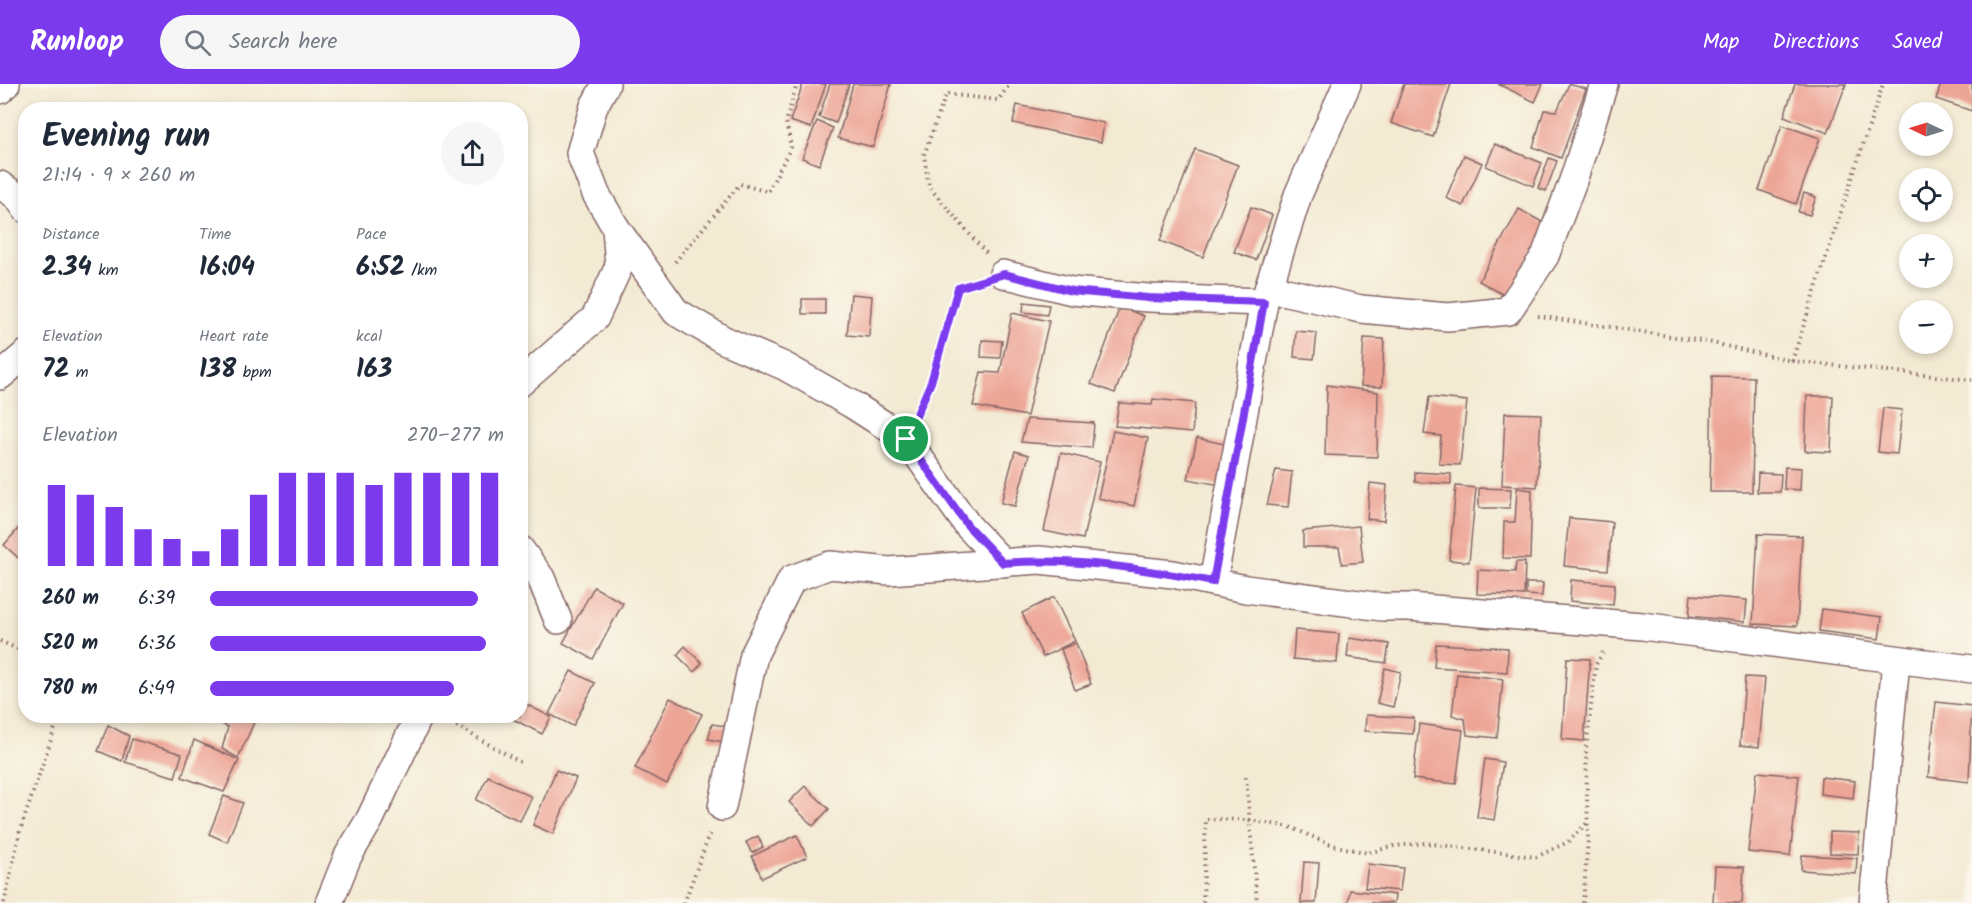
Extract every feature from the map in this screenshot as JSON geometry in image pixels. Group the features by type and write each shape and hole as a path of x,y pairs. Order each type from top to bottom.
{"street":[{"path":"0,90 6,84"},
{"path":"606,84 594,106 579,153 597,194 616,228 676,312 724,340 784,366 853,405 906,439 968,526 1003,563"},
{"path":"1213,582 1267,295 1298,195 1347,84"},
{"path":"1004,274 1072,291 1159,298 1267,295 1361,309 1448,317 1508,311 1545,256 1574,178 1604,84"},
{"path":"0,185 18,197"},
{"path":"528,376 595,318 619,266 616,228"},
{"path":"0,376 18,361"},
{"path":"722,807 754,655 792,579 830,565 890,571 1039,560 1173,574 1382,607 1409,607 1619,624 1972,669"},
{"path":"531,582 558,620"},
{"path":"1874,903 1896,661"},
{"path":"330,903 348,856 370,819 416,723"}],"path":[{"path":"656,282 693,243 740,184 768,192 790,147 786,122 797,84"},
{"path":"906,439 931,382 958,288 1004,274 929,188 924,155 946,94 998,100 1011,84"},
{"path":"1792,361 1883,84"},
{"path":"1508,311 1708,342 1792,361 1972,380"},
{"path":"1583,903 1587,823 1586,748 1596,664 1619,624"},
{"path":"0,641 18,649"},
{"path":"4,903 20,831 57,723"},
{"path":"454,723 520,762"},
{"path":"1246,777 1257,903"},
{"path":"684,903 697,864 722,807"},
{"path":"1203,902 1206,819 1249,820 1290,827 1332,845 1368,854 1394,846 1425,843 1536,857 1568,842 1587,823"}],"building":[{"path":"803,84 826,84 811,128 790,121"},
{"path":"830,84 849,84 836,123 819,117"},
{"path":"853,84 891,84 873,147 838,138"},
{"path":"1404,84 1451,84 1433,137 1391,123"},
{"path":"1498,84 1543,84 1535,102"},
{"path":"1569,84 1586,89 1561,158 1533,147 1544,110 1557,111"},
{"path":"1795,84 1846,84 1828,133 1784,116"},
{"path":"1941,84 1972,84 1972,111 1953,105 1953,102 1936,99"},
{"path":"1017,105 1104,123 1101,142 1013,123"},
{"path":"817,121 833,128 819,165 802,158"},
{"path":"1782,125 1820,138 1796,204 1759,190"},
{"path":"1495,144 1542,163 1533,186 1486,166"},
{"path":"1195,149 1238,165 1203,257 1160,241"},
{"path":"1464,155 1482,163 1463,206 1446,198"},
{"path":"1549,158 1557,161 1546,191 1538,188"},
{"path":"1804,193 1816,197 1810,215 1798,212"},
{"path":"1251,207 1272,215 1256,260 1234,252"},
{"path":"1519,209 1549,226 1509,298 1479,281"},
{"path":"851,294 872,296 869,337 847,335"},
{"path":"802,299 825,299 825,314 802,314"},
{"path":"1024,302 1049,305 1047,315 1023,312"},
{"path":"1120,307 1144,316 1115,393 1091,384"},
{"path":"1012,313 1049,321 1027,416 973,406 981,372 1000,373"},
{"path":"1296,331 1317,333 1314,359 1294,357"},
{"path":"1364,338 1384,339 1382,387 1361,386"},
{"path":"982,340 1002,341 1000,358 981,357"},
{"path":"1712,376 1754,377 1752,492 1710,492"},
{"path":"1327,385 1378,392 1377,457 1325,455"},
{"path":"1807,396 1833,396 1831,452 1805,451"},
{"path":"1429,397 1467,401 1460,465 1439,464 1441,436 1424,434"},
{"path":"1153,399 1195,403 1192,433 1115,426 1119,403 1152,405"},
{"path":"1883,408 1902,410 1897,454 1878,452"},
{"path":"1505,413 1541,414 1537,487 1502,485"},
{"path":"1027,419 1094,423 1092,448 1021,442"},
{"path":"1113,431 1148,438 1134,506 1098,498"},
{"path":"1197,438 1233,446 1225,486 1188,479"},
{"path":"1015,451 1029,455 1015,506 1001,503"},
{"path":"1061,453 1100,462 1083,539 1044,531"},
{"path":"1785,467 1801,468 1800,490 1784,489"},
{"path":"1276,470 1292,472 1288,507 1267,505"},
{"path":"1415,472 1451,474 1451,484 1415,482"},
{"path":"1758,473 1781,474 1780,492 1757,492"},
{"path":"1370,483 1387,485 1384,521 1367,519"},
{"path":"1456,486 1476,488 1469,562 1449,560"},
{"path":"1479,488 1511,489 1510,508 1479,508"},
{"path":"1517,488 1532,490 1530,559 1503,558 1504,522 1515,522"},
{"path":"1569,518 1612,522 1608,570 1564,566"},
{"path":"1359,526 1363,562 1342,564 1339,547 1303,547 1303,531"},
{"path":"18,529 18,558 4,545"},
{"path":"1758,534 1802,536 1797,626 1753,624"},
{"path":"1516,562 1525,562 1524,595 1477,594 1478,570 1515,572"},
{"path":"1571,580 1615,584 1613,605 1570,601"},
{"path":"1526,583 1543,583 1542,596 1526,595"},
{"path":"594,587 623,603 593,659 563,643"},
{"path":"1691,595 1747,600 1745,622 1689,616"},
{"path":"1054,597 1075,641 1043,657 1022,613"},
{"path":"1822,609 1882,617 1879,639 1819,631"},
{"path":"1295,630 1339,634 1337,663 1293,659"},
{"path":"1349,638 1389,644 1386,663 1347,657"},
{"path":"1076,643 1091,684 1075,690 1061,649"},
{"path":"1436,644 1508,648 1507,672 1434,667"},
{"path":"685,646 702,663 694,672 677,655"},
{"path":"1567,658 1590,659 1584,741 1562,739"},
{"path":"1385,668 1401,672 1393,707 1377,703"},
{"path":"571,671 595,683 573,726 549,714"},
{"path":"1457,674 1503,679 1497,738 1467,735 1465,719 1452,715"},
{"path":"1745,677 1765,678 1759,747 1740,745"},
{"path":"670,698 702,714 667,784 635,768"},
{"path":"1936,702 1972,706 1969,782 1928,777"},
{"path":"528,705 551,717 542,734 521,723 528,723"},
{"path":"1366,715 1414,718 1413,734 1365,731"},
{"path":"220,723 254,723 238,758 222,749 228,727"},
{"path":"712,724 731,727 728,743 708,739"},
{"path":"1419,724 1463,730 1456,784 1413,779"},
{"path":"108,725 129,736 122,761 98,751"},
{"path":"132,739 182,754 175,777 125,762"},
{"path":"194,740 239,760 224,792 182,777"},
{"path":"1485,759 1503,762 1494,820 1477,817"},
{"path":"556,770 576,778 553,834 533,825"},
{"path":"1757,772 1799,776 1790,856 1748,852"},
{"path":"488,776 532,797 520,821 476,800"},
{"path":"1821,777 1855,781 1853,798 1820,794"},
{"path":"805,786 829,809 813,826 789,802"},
{"path":"224,796 243,803 227,842 209,834"},
{"path":"1830,832 1859,833 1858,854 1830,853"},
{"path":"797,835 807,857 762,878 752,856"},
{"path":"758,836 763,847 752,853 746,842"},
{"path":"1802,855 1857,858 1856,874 1801,870"},
{"path":"1304,862 1319,863 1316,903 1301,903"},
{"path":"1368,864 1403,868 1400,891 1365,888"},
{"path":"1715,866 1744,867 1742,903 1713,903"},
{"path":"1350,890 1395,895 1394,903 1348,903"}],"route":[{"path":"1004,274 1072,291 1148,298 1264,302 1213,582 1173,574 1039,560 1003,563 968,526 906,439 931,382 958,288 1004,274"}]}
